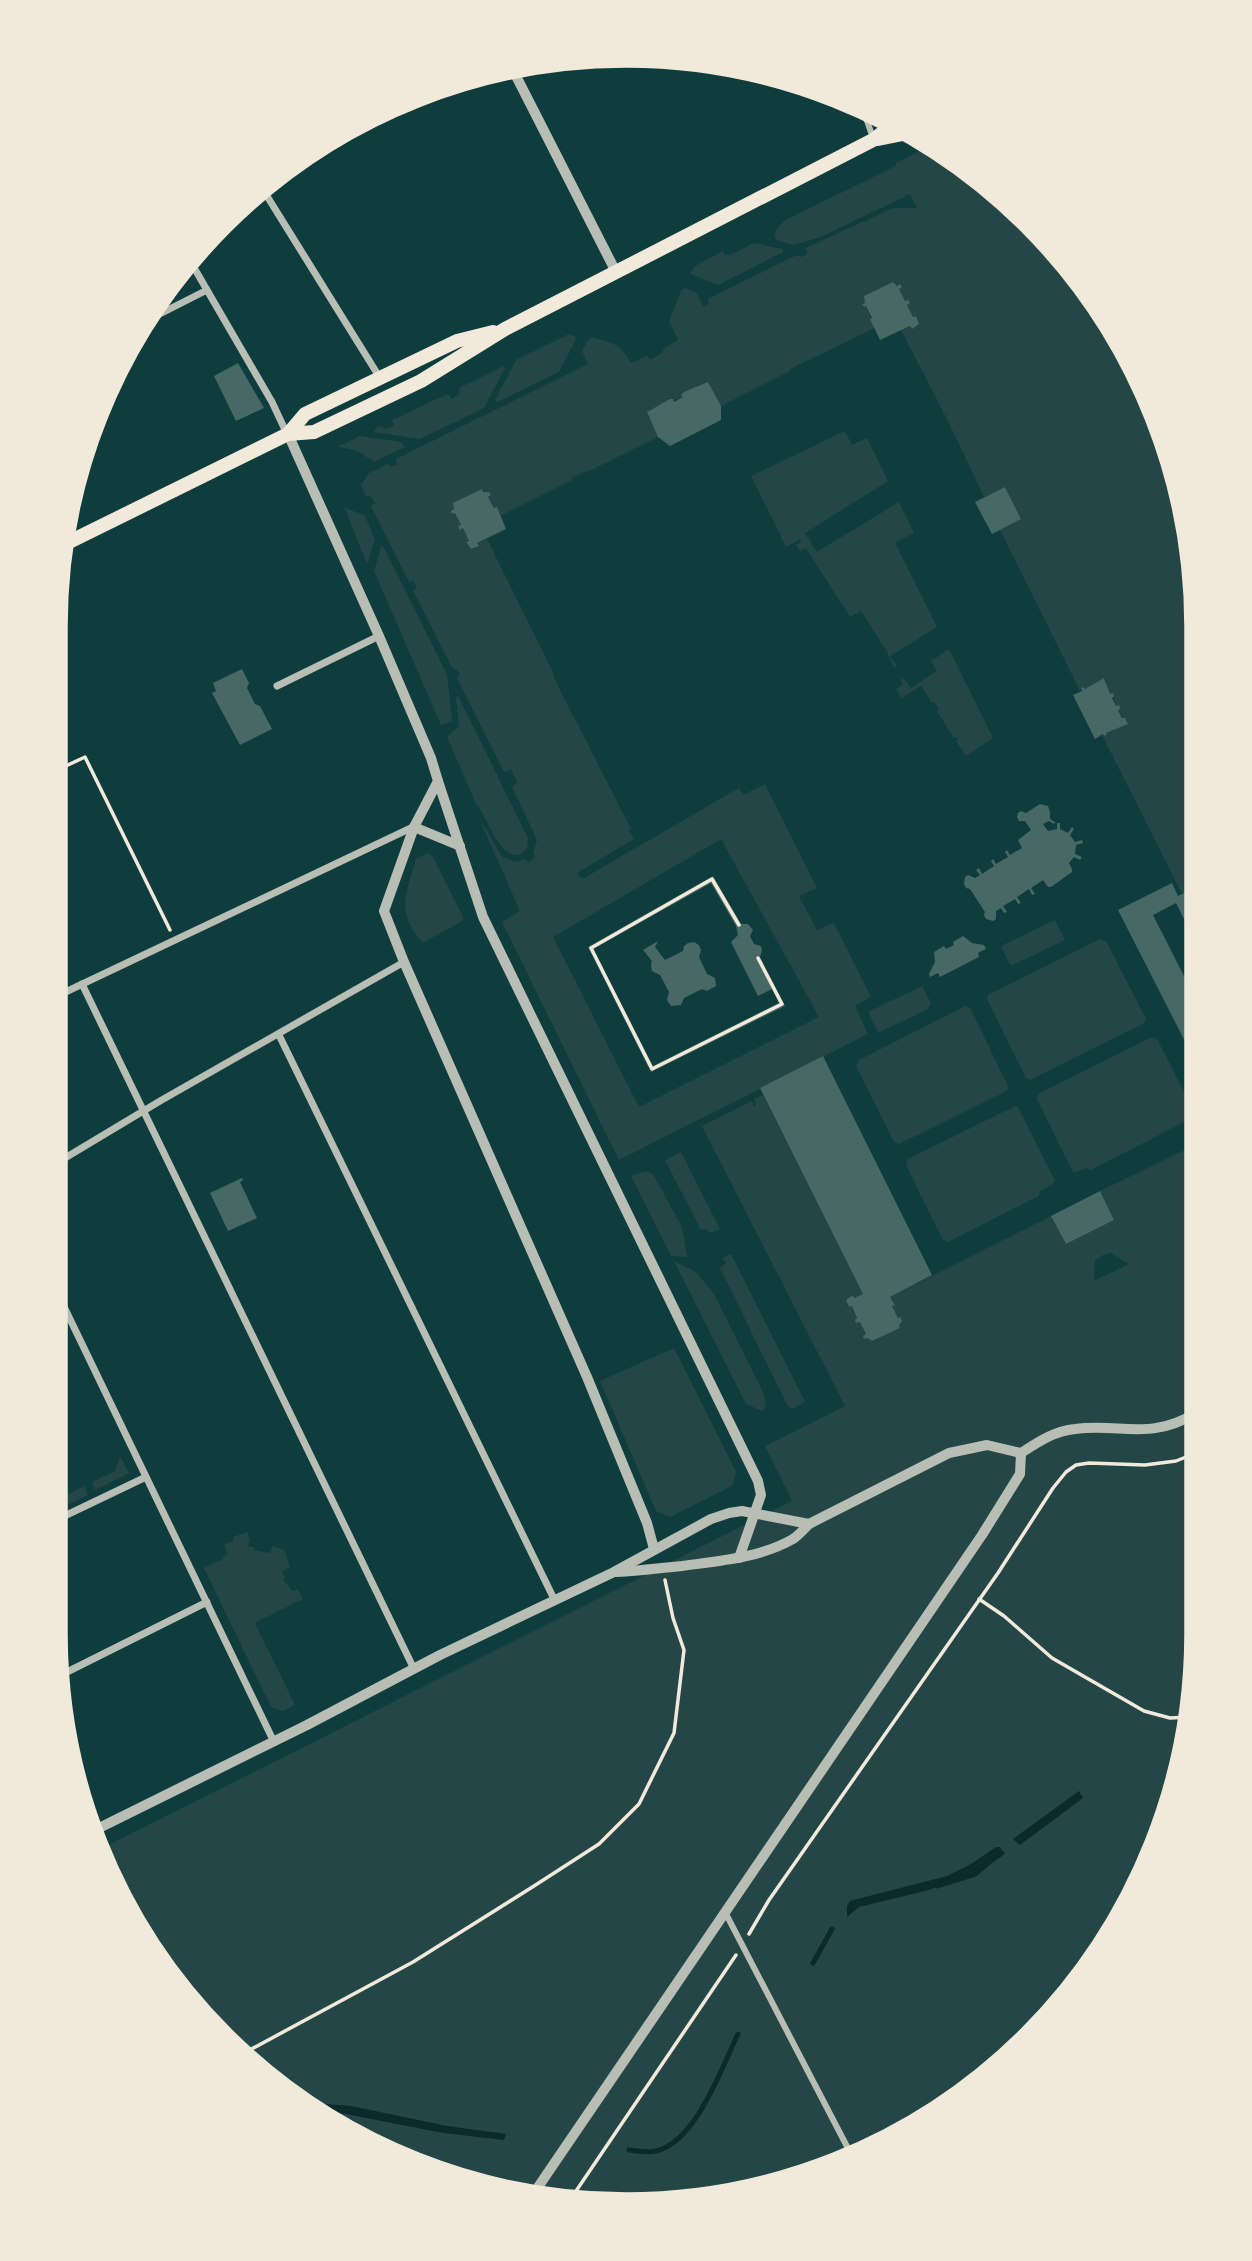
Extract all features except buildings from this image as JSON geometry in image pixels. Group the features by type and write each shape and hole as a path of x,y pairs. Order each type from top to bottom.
{"main road":[{"path":"73,540 288,434 314,432 421,381 505,329 873,140 885,130"},
{"path":"873,140 895,136"},
{"path":"288,434 305,414 457,341 505,329"}],"street":[{"path":"517,77 616,272"},
{"path":"867,121 873,140"},
{"path":"267,197 380,378"},
{"path":"195,269 288,434 431,758 483,917 758,1481 761,1495 739,1558"},
{"path":"163,312 207,290"},
{"path":"276,686 379,636"},
{"path":"438,781 414,827 384,911 587,1377 647,1523 654,1549"},
{"path":"66,992 414,827 460,846"},
{"path":"66,1157 404,962"},
{"path":"82,984 414,1669"},
{"path":"279,1035 555,1601"},
{"path":"66,1311 274,1742"},
{"path":"614,1572 739,1558 780,1545 795,1538 809,1524 932,1461 961,1450 987,1445 1021,1453 1045,1438 1064,1431 1081,1428 1153,1430 1186,1418"},
{"path":"538,2187 1013,1487 1020,1474 1021,1453"},
{"path":"66,1515 146,1477"},
{"path":"101,1828 414,1669 614,1572 711,1519 729,1513 755,1513 809,1524"},
{"path":"68,1672 207,1602"},
{"path":"725,1912 848,2148"}],"path":[{"path":"66,766 85,757 168,925"},
{"path":"738,925 712,879 591,948 652,1069 782,1004 758,958"},
{"path":"752,1930 769,1900 1066,1472 1076,1465 1088,1463 1154,1464 1186,1457"},
{"path":"250,2050 413,1962 534,1886 599,1844 639,1804 674,1733 684,1650 673,1618 662,1568"},
{"path":"979,1598 1052,1658 1144,1711 1170,1718 1179,1718"},
{"path":"575,2192 735,1957"}],"shaded area":[{"path":"921,151 967,182 1022,230 1070,285 1091,315 1111,346 1143,412 1166,481 1181,553 1186,626 1186,892 1182,894 1102,735 1105,736 1106,733 1127,724 1116,706 1113,694 1110,694 1107,681 1104,678 1085,689 1081,688 1080,691 1000,530 1021,518 1005,487 984,497 901,330 910,326 912,329 917,319 916,316 913,317 899,289 902,288 893,282 865,296 865,303 862,304 866,306 875,328 721,406 708,382 682,395 683,397 651,409 648,416 658,437 571,478 572,480 500,516 488,497 491,495 489,492 485,491 453,504 452,514 455,513 461,525 458,527 463,528 469,541 466,543 471,549 487,539 631,829 629,830 634,839 577,873 579,877 584,878 739,788 743,795 765,784 817,888 799,896 817,930 834,923 871,997 855,1006 868,1034 619,1160 502,922 520,911 482,825 502,857 517,862 525,859 528,863 535,857 533,853 537,840 512,787 517,782 511,769 504,772 457,678 460,675 457,669 453,669 413,591 417,587 414,581 409,582 371,506 375,503 370,496 366,496 361,485 369,473 388,464 391,467 397,464 396,459 588,364 582,351 592,337 615,345 631,363 646,356 651,359 662,353 664,348 678,340 669,321 681,291 685,288 696,292 704,307 709,298 797,255 801,257 807,254 806,248 893,208 917,208 910,194 823,236 795,245 778,241 775,236 776,230 785,220 896,166 896,163","holes":["721,839 819,1017 639,1107 553,937"]},
{"path":"754,243 783,249 783,252 718,285 690,274 695,266 723,251 724,255 730,255"},
{"path":"569,334 576,337 575,341 559,372 497,402 495,400 516,360"},
{"path":"504,366 484,408 420,439 374,432 377,427 382,426 385,429 394,425 392,420 447,394 452,399 460,394 459,388"},
{"path":"845,431 852,445 867,438 888,481 805,533 817,552 899,502 914,533 895,543 937,627 890,656 897,666 894,668 861,611 850,617 806,548 800,551 796,545 801,542 800,539 786,547 751,476"},
{"path":"360,436 401,442 405,447 374,462 356,450 337,447"},
{"path":"344,507 365,516 375,540 367,564"},
{"path":"383,546 447,675 452,721 441,725 374,571"},
{"path":"949,649 993,738 966,756 956,741 957,737 954,738 937,711 939,709 921,686 901,698 896,689 903,685 901,680 904,678 911,688 937,671 931,661"},
{"path":"458,696 528,838 527,848 519,854 511,854 497,841 476,804 447,737 459,726"},
{"path":"428,853 433,857 463,917 462,921 423,943 409,921 405,902 416,859"},
{"path":"1055,920 1065,940 1010,965 1001,946"},
{"path":"1100,939 1106,941 1146,1019 1143,1024 1030,1080 1026,1078 987,999 988,995"},
{"path":"922,986 931,1003 928,1009 878,1033 868,1012"},
{"path":"965,1006 970,1008 1008,1086 1007,1091 899,1144 894,1142 856,1066 859,1060"},
{"path":"1152,1037 1157,1039 1186,1096 1186,1121 1091,1170 1086,1168 1073,1172 1037,1099 1038,1094"},
{"path":"763,1095 863,1294 850,1297 847,1305 852,1306 857,1318 856,1323 860,1322 866,1334 864,1339 872,1341 900,1328 902,1320 901,1317 898,1318 892,1306 895,1304 890,1297 1051,1216 1066,1244 1114,1220 1100,1191 1186,1149 1186,1635 1181,1708 1175,1744 1156,1815 1143,1849 1111,1915 1091,1946 1070,1976 1022,2031 967,2079 937,2100 906,2120 840,2152 806,2165 735,2184 699,2190 626,2194 553,2190 517,2184 446,2165 379,2137 315,2100 257,2056 230,2031 182,1976 141,1915 108,1846 792,1501 765,1446 845,1406 702,1126 752,1101 754,1106 754,1099","holes":["1111,1253 1129,1264 1094,1281 1095,1261 1103,1255"]},
{"path":"1015,1106 1018,1107 1055,1181 1040,1191 1039,1196 948,1242 943,1240 906,1165 908,1159"},
{"path":"681,1152 720,1229 712,1233 706,1229 701,1230 665,1160"},
{"path":"645,1171 653,1174 682,1227 687,1257 671,1256 631,1176"},
{"path":"731,1254 805,1402 792,1409 787,1405 720,1268 726,1263 723,1258"},
{"path":"674,1261 696,1272 714,1294 764,1394 766,1406 762,1411 746,1404"},
{"path":"674,1348 736,1472 732,1486 670,1517 656,1511 600,1381"},
{"path":"120,1456 129,1473 95,1490 92,1482 115,1471"},
{"path":"84,1486 88,1495 66,1505 66,1490 69,1494"},
{"path":"247,1532 250,1539 248,1546 255,1548 254,1550 270,1553 273,1546 284,1550 290,1567 282,1571 285,1578 283,1579 292,1591 298,1589 303,1599 255,1623 295,1705 283,1711 271,1707 204,1568 223,1559 222,1557 228,1554 224,1545 234,1540 233,1537"},
{"path":"1079,1791 1083,1798 1020,1845 1013,1839"},
{"path":"1000,1847 1005,1854 989,1865 929,1890 859,1907 847,1917 850,1901 947,1876"},
{"path":"321,2104 351,2106 447,2126 506,2134 504,2140 443,2133 336,2113"}],"waterway":[{"path":"937,1886 975,1874 988,1863"},
{"path":"813,1963 832,1929"},
{"path":"629,2150 656,2151 670,2145 683,2134 716,2083 738,2034"}]}
